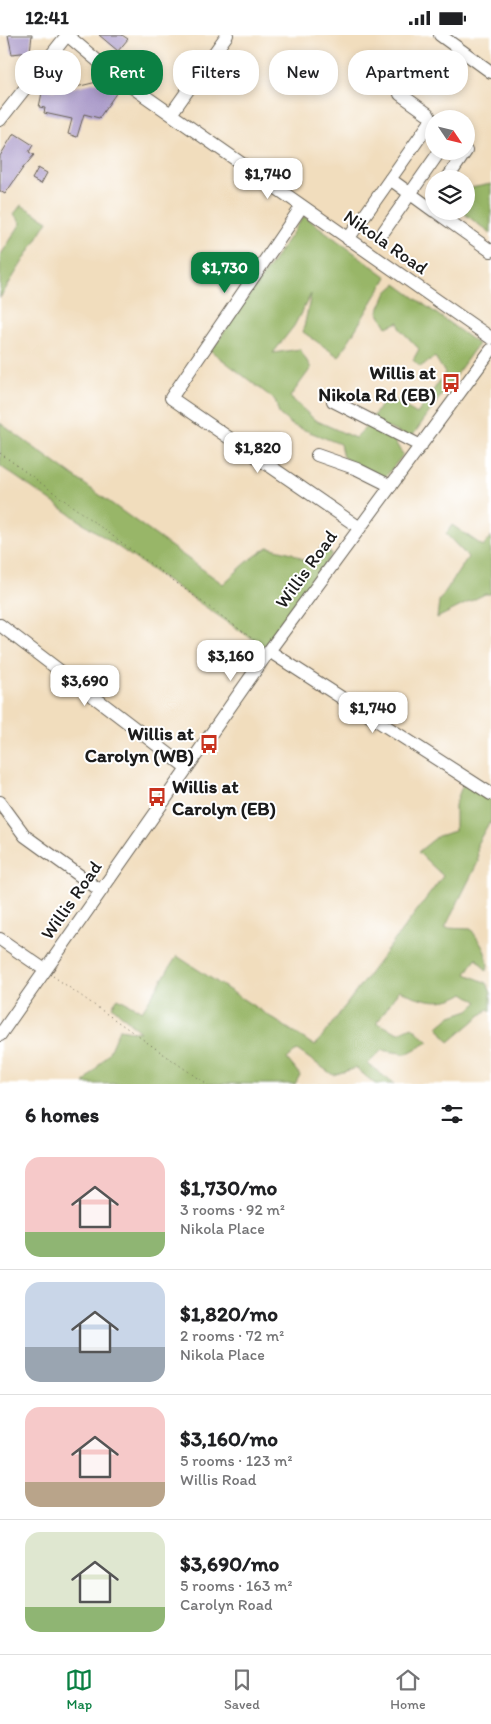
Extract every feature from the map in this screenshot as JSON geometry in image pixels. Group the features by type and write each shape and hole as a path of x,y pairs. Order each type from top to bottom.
{"street":[{"path":"0,120 67,35"},
{"name":"Nikola Road","path":"67,35 112,73 491,338"},
{"path":"171,114 227,35"},
{"path":"440,35 491,72"},
{"path":"348,239 431,119 428,113 401,95"},
{"path":"384,231 434,160"},
{"path":"390,179 425,202"},
{"path":"302,206 171,398 360,528"},
{"path":"450,220 491,251"},
{"name":"Willis Road","path":"0,1035 269,651 491,350"},
{"path":"333,401 421,445"},
{"path":"316,455 358,469 391,486"},
{"path":"0,625 187,768"},
{"path":"269,651 491,794"},
{"path":"0,802 25,836 101,891"},
{"path":"0,939 45,970"}],"path":[{"path":"0,453 269,651"},
{"path":"45,970 206,1084"}],"green space":[{"path":"491,184 491,234 473,220 475,220 475,187"},
{"path":"21,205 48,221 0,298 0,256 21,223 14,214"},
{"path":"304,216 387,277 339,357 303,332 311,294 294,326 273,353 300,349 311,368 290,397 315,420 355,438 367,426 387,396 417,414 445,373 435,357 420,367 413,360 419,349 400,329 399,322 387,327 378,312 387,292 396,284 478,344 411,438 386,427 403,455 382,481 343,457 340,444 292,425 279,414 275,400 211,351"},
{"path":"0,423 223,584 247,562 268,547 292,553 311,564 321,547 332,554 264,647 0,466"},
{"path":"452,525 483,546 491,536 491,594 485,594 437,618 439,601 468,557 446,534"},
{"path":"464,781 491,799 491,824 489,823 477,844 478,862 445,928 471,929 481,944 486,954 487,971 476,958 466,974 487,983 491,993 491,1011 488,1009 449,1042 438,1027 451,1016 469,1010 478,1002 464,993 448,1000 432,1001 415,997 399,990 377,1023 399,1033 412,1027 429,1042 406,1054 382,1050 368,1064 394,1084 375,1084 356,1068 333,1075 297,1050 287,1059 300,1075 295,1084 84,1084 109,1052 119,1029 140,1032 112,1006 118,998 142,1011 177,956 315,1046 443,876 418,852 438,836 455,831 455,805"}],"building":[{"path":"8,35 32,35 30,50 15,50 15,54 12,54"},
{"path":"99,35 122,35 128,39 117,50"},
{"path":"91,83 91,95 115,95 99,118 84,114 77,137 68,134 72,119 44,113 45,108 39,107 42,95 81,95 81,86"},
{"path":"14,133 33,145 29,152 34,155 5,194 0,191 0,156"},
{"path":"38,168 47,173 41,184 32,179"}],"place":[{"name":"Willis at Nikola Rd (EB)","path":"451,383"},
{"name":"Willis at Carolyn (WB)","path":"209,744"},
{"name":"Willis at Carolyn (EB)","path":"157,797"}]}
